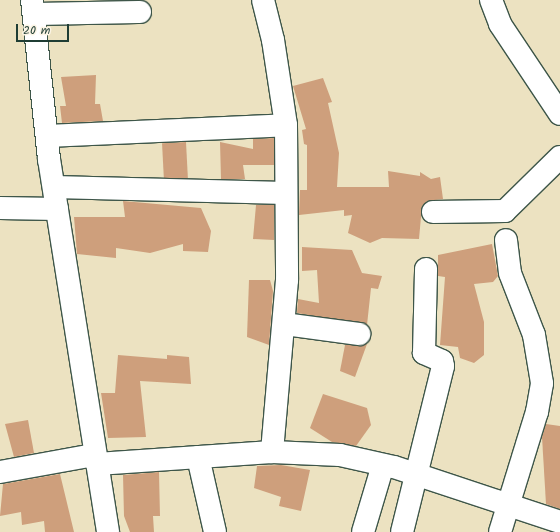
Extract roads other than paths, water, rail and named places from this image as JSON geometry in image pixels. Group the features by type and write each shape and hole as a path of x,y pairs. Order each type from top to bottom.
{"street":[{"path":"263,0 274,40 286,125 285,324 272,452"},
{"path":"491,0 500,24 560,114"},
{"path":"108,532 95,459 54,187 33,7 140,12"},
{"path":"47,136 286,125"},
{"path":"433,212 506,211 560,156"},
{"path":"54,187 285,192"},
{"path":"0,208 57,208"},
{"path":"500,532 506,505 537,412 542,383 534,335 510,273 506,240"},
{"path":"402,532 414,474 443,366 442,362 424,353 426,269"},
{"path":"285,324 359,334"},
{"path":"0,472 95,459 198,457 272,452 340,455 414,474 560,522"},
{"path":"198,457 216,532"},
{"path":"363,532 383,465"}]}
